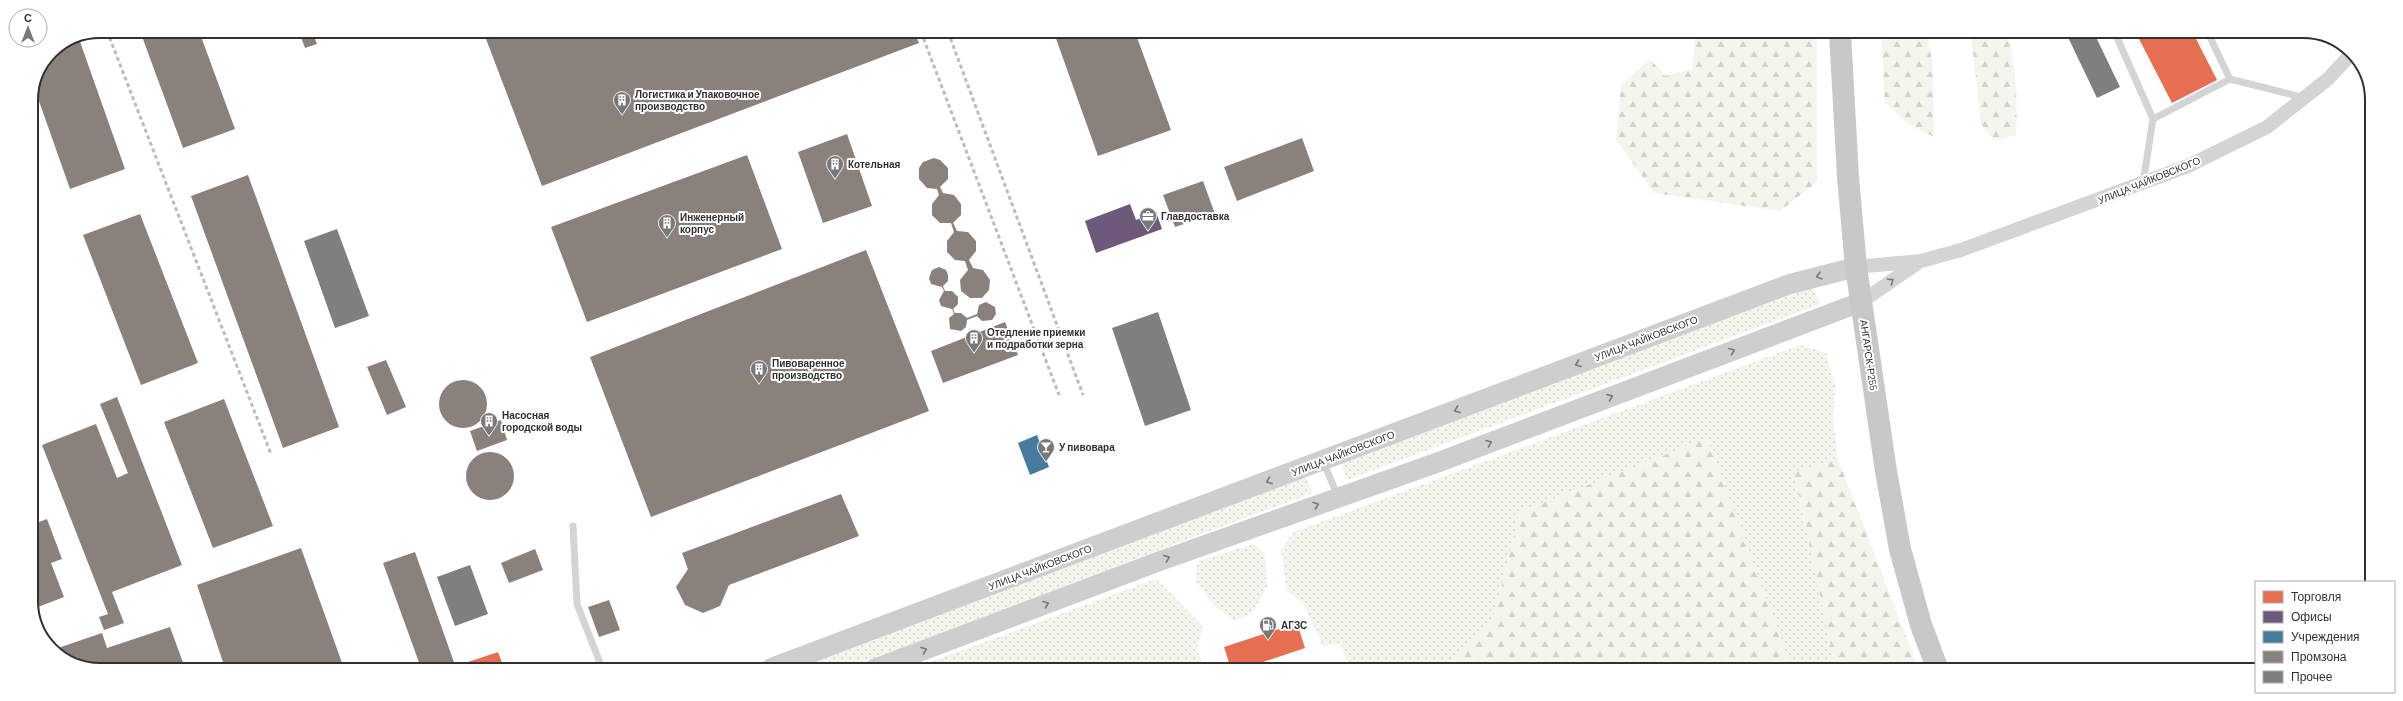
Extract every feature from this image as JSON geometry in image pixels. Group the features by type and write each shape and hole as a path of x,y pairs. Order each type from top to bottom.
{"main road":[{"name":"АНГАРСК-Р255","path":"1840,38 1848,177 1856,267 1861,302 1900,549 1921,625 1935,663"},
{"name":"УЛИЦА ЧАЙКОВСКОГО","path":"784,663 1790,284 1856,267"},
{"name":"УЛИЦА ЧАЙКОВСКОГО","path":"887,663 1160,561 1439,462 1861,302"}],"street":[{"name":"УЛИЦА ЧАЙКОВСКОГО","path":"1856,267 1921,261 1961,250 2188,166 2267,127 2328,79 2348,58"},
{"name":"УЛИЦА ЧАЙКОВСКОГО","path":"1861,302 1921,261"}],"lane":[{"path":"2117,38 2153,119 2143,182"},
{"path":"2210,38 2230,79"},
{"path":"2153,119 2230,79 2305,98"},
{"path":"1323,460 1339,498"},
{"path":"573,526 577,604 600,663"}],"green space":[{"path":"1695,38 1817,38 1817,182 1780,211 1654,193 1616,139 1621,85 1650,59 1665,76 1692,69"},
{"path":"1881,38 1928,38 1933,67 1934,137 1907,123 1885,102"},
{"path":"1972,38 2008,38 2016,84 2016,135 1994,141 1981,124"},
{"path":"1812,287 1820,304 1347,480 1341,462"},
{"path":"1800,345 1826,353 1835,386 1833,422 1838,459 1794,473 1835,663 1790,663 1707,438 1520,512 1493,620 1451,663 1349,663 1341,644 1323,646 1303,603 1287,591 1281,550 1294,532"},
{"path":"1707,438 1790,663 1451,663 1493,620 1520,512"},
{"path":"1838,459 1916,663 1835,663 1794,472"},
{"path":"1305,476 1313,493 1188,539 864,663 805,663"},
{"path":"1254,544 1265,554 1267,587 1252,613 1235,621 1215,606 1195,580 1198,561"},
{"path":"1156,579 1203,627 1197,650 1202,663 927,663"}],"building: Торговля":[{"path":"2139,38 2196,38 2217,80 2172,103"},
{"path":"1297,623 1305,648 1260,663 1229,663 1224,647"},
{"path":"498,652 502,663 465,663"}],"building: Офисы":[{"path":"1130,204 1136,220 1156,212 1162,229 1096,253 1085,221"}],"building: Учреждения":[{"path":"1037,435 1049,467 1030,475 1018,443"}],"building: Промзона":[{"path":"143,38 202,38 235,129 183,148"},
{"path":"301,38 315,38 317,44 305,48"},
{"name":"Логистика и Упаковочное производство","path":"486,38 917,38 919,43 542,186"},
{"path":"1056,38 1137,38 1171,130 1098,156"},
{"path":"80,42 125,169 70,189 38,99 39,88 43,77 56,56"},
{"name":"Котельная","path":"847,134 872,206 823,223 798,152"},
{"path":"1302,138 1314,171 1237,201 1224,167"},
{"name":"Инженерный корпус","path":"747,155 782,249 587,322 551,227"},
{"path":"934,158 940,160 948,168 948,179 940,187 943,193 954,195 961,204 961,215 953,223 957,231 968,232 976,241 976,251 969,260 973,268 983,270 990,280 989,290 982,298 970,298 961,291 960,280 968,270 965,261 955,260 947,252 947,241 954,232 951,223 940,223 932,215 932,204 939,195 937,189 927,188 919,179 919,168 923,162"},
{"path":"248,175 339,427 283,448 191,196"},
{"path":"1203,181 1215,214 1175,227 1163,195"},
{"path":"140,214 198,363 141,385 83,235"},
{"name":"Пивоваренное производство","path":"866,250 929,411 651,517 590,357"},
{"path":"939,267 946,270 948,275 948,281 943,286 945,291 952,291 958,297 958,304 953,309 955,313 961,313 967,318 977,314 979,305 986,302 995,307 996,314 992,320 982,321 977,316 967,320 966,327 961,331 950,329 949,318 954,314 952,309 941,306 939,300 944,291 942,287 931,284 929,278 932,270"},
{"name":"Отедление приемки и подработки зерна","path":"1005,322 1018,355 943,383 931,351"},
{"path":"386,360 406,407 387,415 367,367"},
{"path":"463,380 472,382 480,387 485,395 487,404 485,413 480,421 472,426 463,428 454,426 446,421 441,413 439,404 441,395 446,387 454,382"},
{"path":"117,397 182,565 112,592 124,623 104,630 99,617 108,614 42,445 96,424 117,478 128,473 100,404"},
{"path":"224,399 273,526 213,548 164,422"},
{"name":"Насосная городской воды","path":"501,420 507,440 477,451 470,431"},
{"path":"485,452 495,452 504,456 510,462 513,467 513,485 504,496 495,500 485,500 476,496 470,490 466,481 466,471 470,462 476,456"},
{"path":"841,494 859,536 729,585 720,606 703,613 685,605 676,587 688,569 682,553"},
{"path":"47,519 62,559 51,563 64,597 38,607 38,605 38,522"},
{"path":"301,548 342,663 223,663 197,585"},
{"path":"535,549 543,570 509,583 501,563"},
{"path":"415,552 454,663 419,663 383,563"},
{"path":"609,600 620,630 599,637 588,607"},
{"path":"170,627 183,663 100,663 84,661 73,657 60,647 102,633 107,648"}],"building: Прочее":[{"path":"2068,38 2096,38 2120,87 2097,98"},
{"path":"337,229 369,316 335,328 304,241"},
{"path":"1158,312 1191,410 1145,426 1112,328"},
{"path":"470,565 488,614 455,626 437,577"}],"railway":[{"path":"110,38 271,454"},
{"path":"923,38 1059,395"},
{"path":"950,38 1083,395"}],"place":[{"name":"Логистика и Упаковочное производство","path":"622,115"},
{"name":"Котельная","path":"835,179"},
{"name":"Главдоставка","path":"1148,231"},
{"name":"Инженерный корпус","path":"667,238"},
{"name":"Отедление приемки и подработки зерна","path":"974,353"},
{"name":"Пивоваренное производство","path":"759,384"},
{"name":"Насосная городской воды","path":"489,436"},
{"name":"У пивовара","path":"1046,462"},
{"name":"АГЗС","path":"1268,640"}]}
